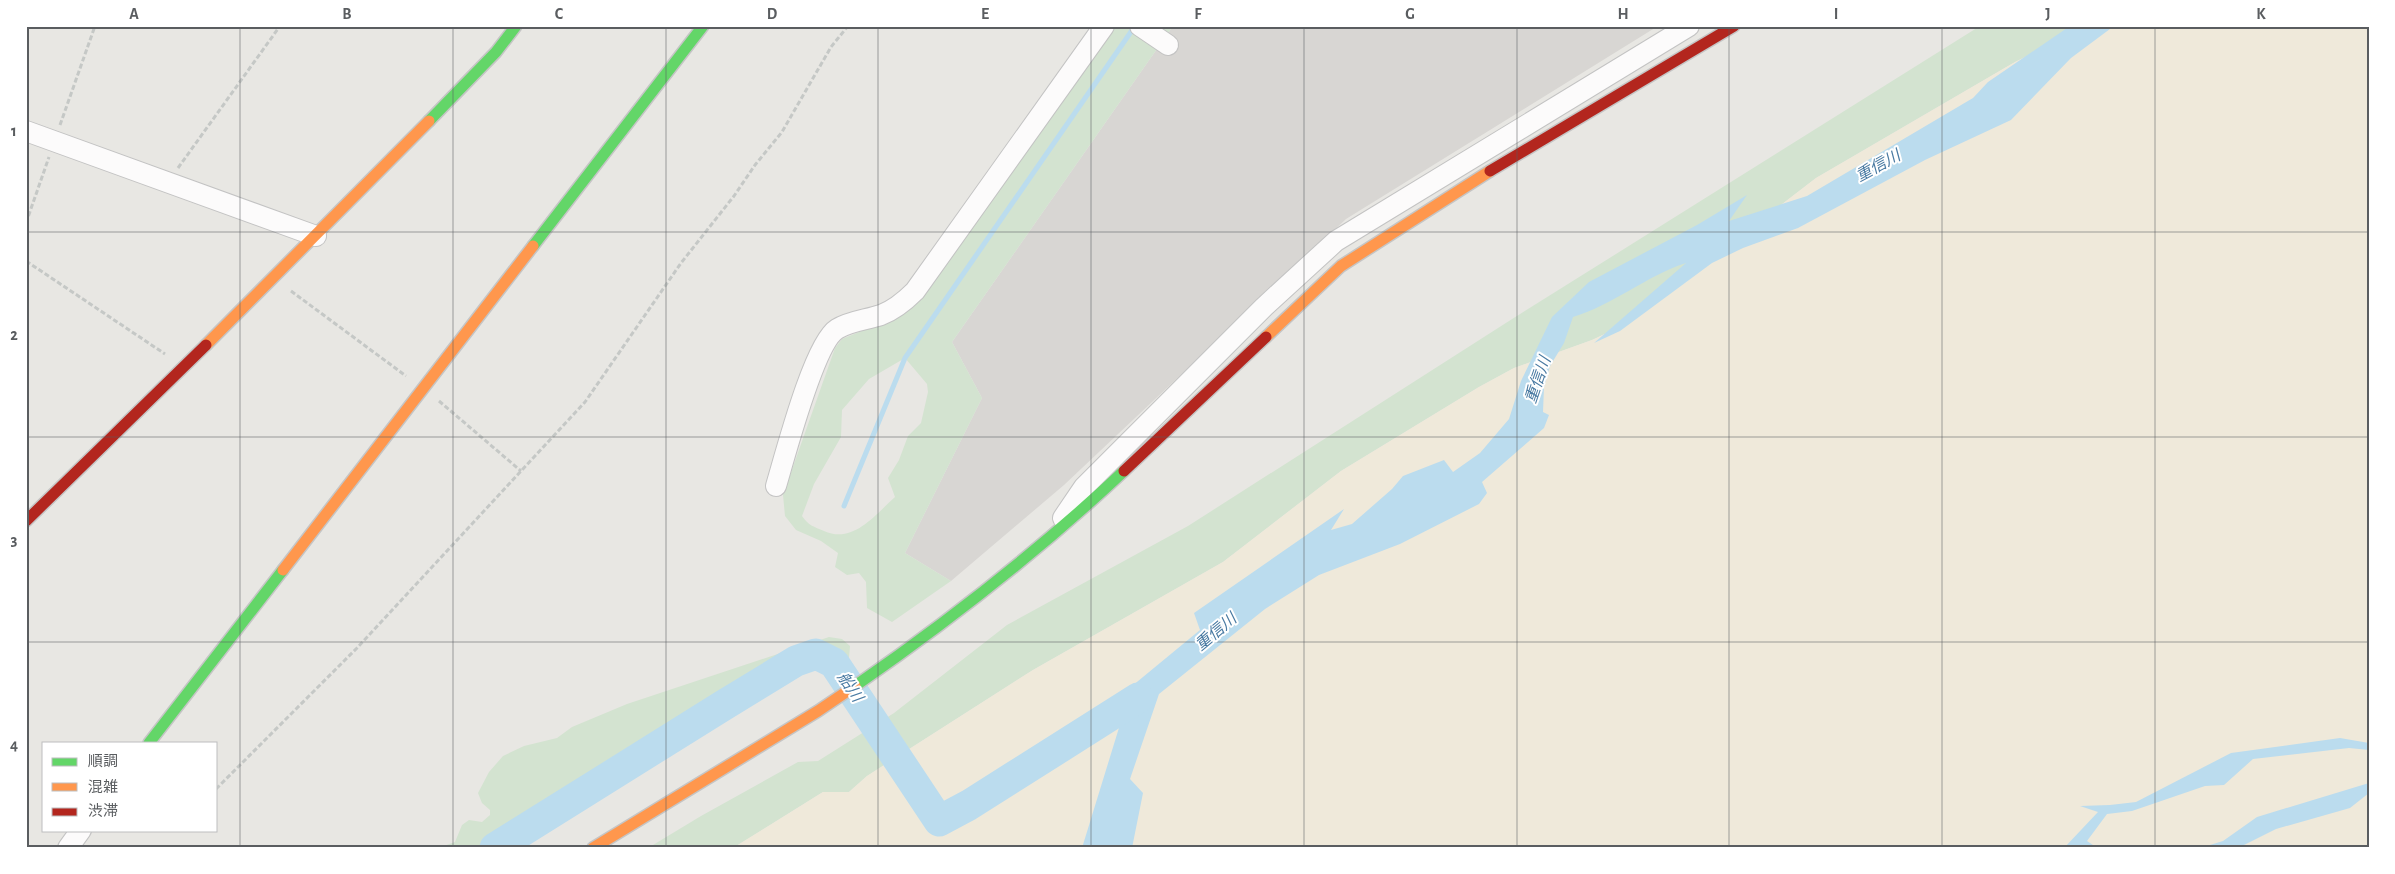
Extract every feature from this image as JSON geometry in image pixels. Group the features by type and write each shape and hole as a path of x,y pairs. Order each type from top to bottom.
{"street":[{"path":"26,522 316,236 496,52 516,26"},
{"path":"150,742 703,26"},
{"path":"776,486 811,374 824,344 835,330 854,322 881,315 901,304 915,291 1104,26"},
{"path":"1140,26 1166,44"},
{"path":"1050,539 1084,487 1264,307 1336,241 1689,26"},
{"path":"593,848 818,711 937,629 1050,539 1341,266 1468,185 1734,26"},
{"path":"26,131 316,236"},
{"path":"68,848 80,832"}],"path":[{"path":"167,183 280,26"},
{"path":"218,787 357,648 585,402 681,263 734,196 754,164 782,132 831,47 848,26"},
{"path":"26,261 184,367"},
{"path":"274,278 422,388 521,471"}],"shaded area":[{"path":"1173,26 1658,26 1346,219 1064,485 951,581 905,553 982,398 952,342"}],"green space":[{"path":"1113,26 1173,26 952,342 982,398 905,553 951,581 892,622 867,608 866,582 859,573 847,575 835,567 838,553 821,541 796,530 785,516 783,495 835,348 842,339 886,321","holes":["905,358 927,384 928,392 921,423 908,436 899,460 888,478 895,497 871,520 854,531 835,534 820,530 809,524 802,516 814,484 841,437 842,410 869,379"]},
{"path":"1980,26 2088,26 2015,62 1816,178 1626,324 1592,340 1514,368 1479,387 1341,471 1223,562 1033,670 867,776 849,792 823,792 733,848 648,848 798,762 818,761 894,713 1007,625 1188,526 1509,321"},
{"path":"829,637 842,639 850,646 849,658 842,661 824,653 804,654 707,710 482,848 438,848 455,842 462,825 469,820 482,822 490,815 490,810 482,803 478,793 489,772 503,756 524,746 557,738 572,727 627,704"}],"sand":[{"path":"2088,26 2369,26 2369,848 733,848 823,792 849,792 867,776 1033,670 1223,562 1341,471 1479,387 1514,368 1592,340 1626,324 1816,178 2015,62"}],"water":[{"name":"重信川","path":"2070,26 2114,26 2071,58 2011,120 1925,160 1798,228 1743,248 1712,263 1620,331 1594,343 1686,263 1657,275 1588,312 1573,317 1564,343 1550,366 1544,387 1543,412 1549,415 1544,428 1482,482 1487,493 1479,504 1400,544 1319,575 1265,609 1159,694 1130,779 1143,793 1132,848 1082,848 1122,718 1126,691 1200,630 1194,613 1344,509 1331,530 1352,524 1392,489 1403,476 1444,460 1453,472 1480,453 1509,419 1521,381 1552,317 1589,282 1697,225 1747,195 1729,221 1807,196 1973,98 1988,82"},
{"path":"2340,738 2369,743 2369,750 2349,748 2253,759 2224,785 2205,786 2132,811 2107,814 2087,841 2096,847 2064,848 2098,812 2080,806 2136,802 2231,753"},
{"path":"2369,783 2369,793 2350,808 2276,829 2238,848 2200,848 2223,841 2257,817"}],"waterway":[{"path":"844,506 905,358 1135,26"},
{"name":"船川","path":"495,848 796,661 816,654 834,663 939,821 969,805 1138,698"}],"traffic: fast":[{"path":"429,121 496,52 516,26"},
{"path":"533,246 703,26"},
{"path":"855,686 925,636 1027,557 1124,471"},
{"path":"150,742 283,570"}],"traffic: slow":[{"path":"206,345 429,121"},
{"path":"1266,337 1341,266 1490,171"},
{"path":"283,570 533,246"},
{"path":"593,848 818,711 855,686"}],"traffic: jam":[{"path":"1490,171 1734,26"},
{"path":"1124,471 1266,337"},
{"path":"26,521 206,345"}]}
